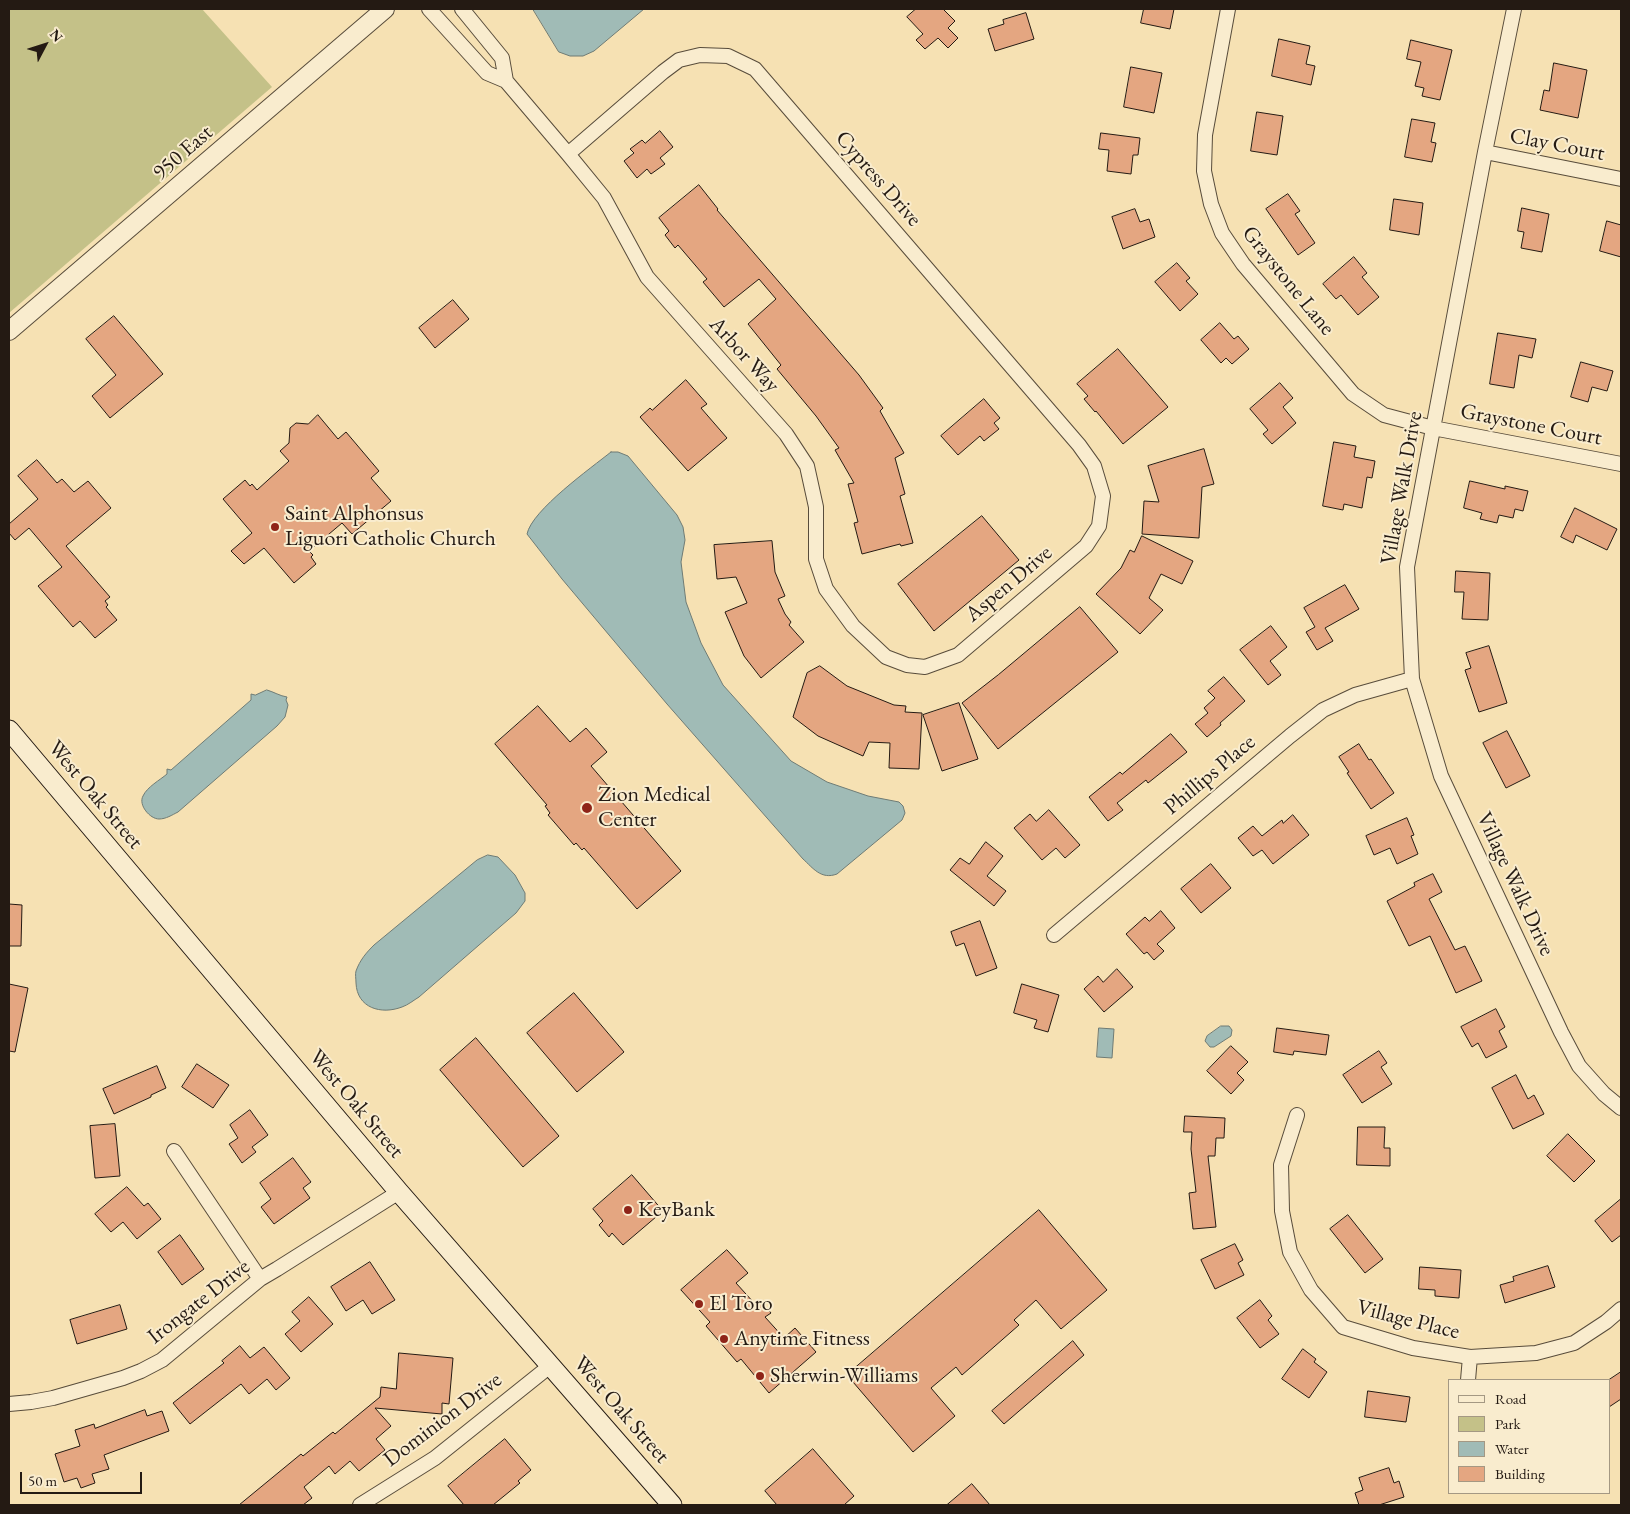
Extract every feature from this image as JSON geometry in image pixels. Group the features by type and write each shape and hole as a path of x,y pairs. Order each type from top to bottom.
{"main road":[{"name":"West Oak Street","path":"9,730 399,1192 672,1505"}],"street":[{"name":"950 East","path":"9,331 385,9"},
{"name":"Arbor Way","path":"430,9 488,73 506,81 568,154 604,198 647,277 786,434 807,466 816,507 816,559 826,589 853,626 886,657 907,665"},
{"name":"Arbor Way","path":"462,9 502,58 506,81"},
{"name":"Graystone Lane","path":"1228,9 1205,135 1204,171 1210,204 1222,232 1243,264 1353,394 1384,415 1433,428"},
{"name":"Village Walk Drive","path":"1514,9 1484,152 1407,567 1412,678 1441,776 1561,1032 1579,1066 1604,1094 1621,1108"},
{"name":"Cypress Drive","path":"568,154 679,60 700,55 728,56 755,69 1079,445 1094,466 1103,496"},
{"name":"Clay Court","path":"1484,152 1621,179"},
{"name":"Graystone Court","path":"1433,428 1621,464"},
{"name":"Aspen Drive","path":"907,665 926,667 958,656 1086,546 1099,526 1103,496"},
{"name":"Phillips Place","path":"1054,935 1323,710 1355,695 1412,678"},
{"name":"Village Place","path":"1297,1115 1281,1166 1282,1211 1290,1252 1311,1290 1343,1327 1413,1348 1470,1357 1536,1353 1574,1343 1606,1322 1621,1309"},
{"path":"174,1150 260,1278"},
{"name":"Irongate Drive","path":"9,1404 53,1398 123,1378 162,1360 260,1278 399,1192"},
{"path":"1468,1379 1470,1357"},
{"name":"Dominion Drive","path":"360,1505 435,1458 550,1366"}],"green space":[{"path":"9,9 202,9 272,87 9,313"}],"water":[{"path":"533,9 644,9 594,51 583,56 570,56 559,52"},
{"path":"611,452 618,452 628,456 677,515 683,527 685,540 681,562 686,602 701,643 723,685 791,761 827,782 868,796 899,802 903,806 905,813 902,820 837,874 822,874 803,859 667,704 562,579 527,534 539,513"},
{"path":"267,690 287,697 288,705 285,717 277,726 178,812 162,819 152,817 143,807 142,800 145,793 167,774 167,769 171,770 251,700 251,694 255,695"},
{"path":"488,855 498,857 515,875 525,893 525,901 516,913 409,1004 394,1009 378,1010 365,1004 357,992 356,983 356,971 361,960 374,945 477,860"},
{"path":"1221,1026 1229,1026 1232,1030 1231,1036 1214,1047 1210,1047 1205,1041 1207,1036"},
{"path":"1099,1028 1114,1029 1112,1058 1097,1057"}],"building":[{"path":"916,9 943,9 955,21 948,28 958,38 948,48 938,38 925,49 916,40 923,34 907,17"},
{"path":"1144,9 1174,9 1170,29 1141,23"},
{"path":"1026,13 1034,39 995,51 988,29 1004,24 1003,20"},
{"path":"1279,39 1310,46 1306,64 1315,66 1311,85 1272,76"},
{"path":"1411,40 1452,50 1440,100 1422,96 1424,88 1415,86 1421,62 1407,59"},
{"path":"1554,63 1587,70 1578,118 1540,110 1544,90 1549,91"},
{"path":"1131,67 1162,73 1154,113 1124,107"},
{"path":"1257,112 1283,116 1277,155 1251,151"},
{"path":"1412,119 1435,123 1431,142 1436,143 1432,162 1405,157"},
{"path":"660,131 673,147 660,158 665,164 651,174 647,169 637,178 624,161 634,153 630,149 642,140 645,143"},
{"path":"1101,133 1140,138 1138,155 1133,155 1131,174 1107,171 1109,150 1099,149"},
{"path":"699,185 717,210 859,375 883,408 880,411 904,453 895,458 905,494 900,496 913,543 901,546 900,544 862,554 854,523 858,522 848,484 854,483 835,450 839,448 816,416 777,369 781,365 748,324 776,299 759,279 724,307 703,282 707,279 678,245 675,248 665,235 669,231 659,218"},
{"path":"1288,194 1300,211 1295,214 1315,243 1298,255 1266,209"},
{"path":"1394,199 1423,203 1419,235 1390,230"},
{"path":"1522,208 1549,214 1542,252 1521,248 1524,232 1518,231"},
{"path":"1135,209 1140,222 1149,219 1155,237 1123,249 1112,217"},
{"path":"1607,221 1621,225 1621,257 1600,251"},
{"path":"1354,257 1367,273 1362,277 1379,297 1358,315 1341,295 1336,299 1323,284"},
{"path":"1177,263 1190,278 1186,281 1198,294 1180,311 1155,282"},
{"path":"453,300 469,319 435,348 419,328"},
{"path":"114,316 163,374 110,418 92,396 116,375 86,339"},
{"path":"1220,323 1234,339 1238,336 1249,349 1232,364 1226,358 1221,363 1201,340"},
{"path":"1498,333 1536,339 1532,358 1519,355 1514,388 1490,384"},
{"path":"1118,349 1168,407 1123,444 1084,399 1088,396 1077,384"},
{"path":"1581,362 1613,371 1607,391 1592,387 1588,402 1571,397"},
{"path":"686,380 707,404 701,408 727,438 688,471 640,417 650,408 652,410"},
{"path":"1280,383 1293,398 1283,407 1296,423 1272,444 1263,434 1268,430 1250,409"},
{"path":"984,399 1000,418 994,423 999,429 984,441 980,436 958,455 941,436"},
{"path":"318,415 338,439 346,432 379,471 371,478 391,501 352,534 342,523 309,551 313,555 311,557 316,564 294,583 264,548 244,564 231,551 252,533 223,499 245,480 257,490 289,461 280,451 289,443 290,428 296,423 308,424"},
{"path":"1334,442 1356,446 1354,457 1375,461 1372,478 1367,477 1362,508 1344,504 1343,510 1323,506"},
{"path":"1204,449 1214,484 1202,487 1199,538 1142,534 1144,501 1159,502 1148,466"},
{"path":"37,460 57,483 62,479 74,492 88,481 111,508 66,546 110,597 105,601 108,605 106,607 117,620 95,638 80,621 73,627 38,586 62,567 29,528 15,540 9,533 9,524 38,499 18,476"},
{"path":"1470,481 1505,489 1505,486 1528,491 1523,511 1515,509 1513,518 1499,515 1497,523 1480,519 1482,513 1464,508"},
{"path":"1575,508 1617,529 1607,550 1576,535 1573,543 1561,537"},
{"path":"982,516 1019,560 934,631 898,584"},
{"path":"1142,536 1193,561 1182,584 1161,574 1149,598 1163,610 1140,634 1096,594 1121,568 1130,550 1134,552"},
{"path":"772,541 775,572 785,596 778,599 791,622 789,625 804,642 761,678 744,656 725,612 747,603 736,577 717,579 714,545"},
{"path":"1456,571 1490,573 1488,620 1462,619 1464,592 1455,592"},
{"path":"1345,585 1359,609 1325,628 1333,641 1317,650 1306,632 1315,627 1304,608"},
{"path":"1080,607 1118,652 998,749 962,703"},
{"path":"1271,626 1287,647 1270,661 1281,675 1268,685 1240,650"},
{"path":"1489,646 1507,703 1479,712 1465,670 1471,668 1466,653"},
{"path":"820,666 847,686 894,705 906,706 905,712 922,713 919,769 889,768 890,743 869,742 863,756 818,736 793,717 807,673"},
{"path":"1224,677 1245,701 1207,737 1195,724 1208,713 1204,708 1215,698 1208,691"},
{"path":"959,703 978,759 942,771 923,715"},
{"path":"538,706 570,742 586,728 607,752 591,766 681,871 637,909 584,848 582,850 576,843 574,845 548,815 550,813 545,806 547,805 495,744"},
{"path":"1507,731 1530,776 1506,788 1483,743"},
{"path":"1171,734 1187,752 1148,783 1146,780 1117,803 1123,810 1108,821 1089,797 1120,772 1122,774"},
{"path":"1359,744 1394,793 1371,809 1347,773 1349,772 1339,757"},
{"path":"1049,810 1080,845 1065,858 1056,848 1042,860 1014,828 1030,814 1036,821"},
{"path":"1293,815 1309,835 1273,864 1262,850 1253,856 1238,838 1253,826 1262,836 1282,820 1283,823"},
{"path":"1407,818 1414,835 1411,836 1418,854 1397,864 1390,848 1374,855 1366,836"},
{"path":"986,842 1003,856 987,876 1006,891 994,906 950,870 960,858 969,864"},
{"path":"1211,864 1231,888 1201,913 1181,889"},
{"path":"1433,874 1442,892 1429,899 1455,950 1465,946 1482,981 1456,993 1430,936 1409,946 1387,901 1415,886 1414,883"},
{"path":"9,904 22,905 21,946 9,946"},
{"path":"1161,911 1175,928 1157,944 1164,951 1154,960 1147,952 1144,954 1126,934 1145,917 1149,921"},
{"path":"980,921 997,968 976,976 964,943 956,946 951,932"},
{"path":"1117,969 1133,987 1104,1012 1084,989 1098,976 1103,982"},
{"path":"9,984 28,988 15,1052 9,1051"},
{"path":"1022,984 1059,995 1048,1032 1034,1028 1037,1020 1014,1013"},
{"path":"574,993 624,1052 577,1092 527,1033"},
{"path":"1496,1009 1505,1027 1499,1031 1507,1047 1486,1058 1478,1043 1472,1047 1461,1027"},
{"path":"1277,1028 1329,1035 1326,1055 1294,1051 1293,1055 1274,1052"},
{"path":"476,1038 559,1136 523,1167 440,1070"},
{"path":"1231,1046 1248,1062 1237,1073 1244,1080 1231,1094 1207,1071"},
{"path":"1379,1051 1387,1063 1381,1067 1392,1084 1362,1103 1343,1075"},
{"path":"197,1064 229,1085 213,1108 182,1087"},
{"path":"157,1066 166,1088 114,1114 103,1089"},
{"path":"1516,1075 1528,1099 1534,1095 1544,1114 1513,1129 1492,1088"},
{"path":"250,1110 268,1135 252,1147 256,1152 242,1163 229,1144 238,1138 230,1125"},
{"path":"1185,1116 1225,1118 1224,1138 1216,1138 1215,1156 1208,1156 1216,1227 1193,1229 1189,1193 1196,1192 1191,1149 1192,1132 1184,1132"},
{"path":"115,1124 120,1176 95,1178 90,1126"},
{"path":"1358,1127 1385,1127 1384,1148 1390,1148 1390,1166 1357,1165"},
{"path":"1568,1134 1595,1161 1574,1182 1547,1156"},
{"path":"293,1158 311,1182 303,1188 310,1198 274,1224 261,1207 271,1199 260,1183"},
{"name":"KeyBank","path":"632,1175 663,1211 623,1245 612,1233 609,1237 599,1225 603,1221 593,1209"},
{"path":"127,1187 144,1206 148,1203 161,1219 137,1239 123,1222 111,1232 95,1214"},
{"path":"1621,1199 1621,1235 1612,1242 1595,1221"},
{"path":"1039,1210 1107,1290 1061,1329 1036,1300 1014,1320 1019,1325 962,1375 956,1367 931,1388 955,1416 913,1452 847,1375"},
{"path":"1348,1215 1383,1259 1365,1273 1330,1229"},
{"path":"180,1235 204,1269 182,1285 158,1252"},
{"path":"1235,1244 1243,1260 1238,1263 1244,1275 1215,1289 1201,1260"},
{"path":"727,1250 748,1273 736,1283 755,1304 760,1300 771,1313 765,1317 784,1338 795,1328 816,1352 769,1393 741,1359 737,1362 706,1326 710,1322 681,1290"},
{"path":"370,1262 395,1300 372,1314 363,1300 346,1311 331,1287"},
{"path":"1548,1266 1555,1287 1505,1303 1500,1285 1514,1281 1513,1277"},
{"path":"1420,1267 1461,1270 1459,1298 1435,1296 1435,1290 1419,1289"},
{"path":"309,1297 333,1324 301,1352 285,1334 300,1321 292,1312"},
{"path":"1260,1300 1272,1316 1268,1320 1279,1334 1260,1348 1237,1318"},
{"path":"120,1305 127,1329 77,1344 70,1320"},
{"path":"1073,1341 1084,1355 1004,1424 992,1411"},
{"path":"240,1346 250,1358 264,1347 290,1378 276,1390 267,1379 249,1394 241,1384 190,1424 173,1403 224,1363 222,1361"},
{"path":"1303,1349 1316,1359 1314,1362 1327,1372 1309,1398 1282,1379"},
{"path":"399,1353 453,1358 449,1404 442,1403 442,1414 375,1408 391,1426 376,1439 385,1450 359,1471 350,1461 335,1474 329,1466 304,1487 312,1498 303,1505 239,1505 301,1454 303,1456 333,1432 335,1434 380,1397 381,1387 396,1389"},
{"path":"1621,1372 1621,1399 1610,1406 1610,1379"},
{"path":"1368,1391 1410,1397 1406,1422 1365,1417"},
{"path":"145,1410 147,1416 162,1411 169,1431 104,1455 109,1469 92,1474 95,1483 81,1488 77,1478 64,1482 55,1454 80,1446 75,1430 94,1424 95,1428"},
{"path":"505,1439 531,1470 518,1481 520,1483 493,1505 464,1505 448,1486"},
{"path":"813,1449 854,1496 844,1505 777,1505 765,1491"},
{"path":"1389,1468 1394,1483 1399,1481 1404,1497 1379,1505 1359,1505 1355,1493 1363,1490 1359,1478"},
{"path":"972,1484 990,1505 947,1505"}],"place":[{"name":"Saint Alphonsus Liguori Catholic Church","path":"275,527"},
{"name":"Zion Medical Center","path":"587,808"},
{"name":"KeyBank","path":"628,1210"},
{"name":"El Toro","path":"699,1304"},
{"name":"Anytime Fitness","path":"724,1339"},
{"name":"Sherwin-Williams","path":"760,1376"}]}
